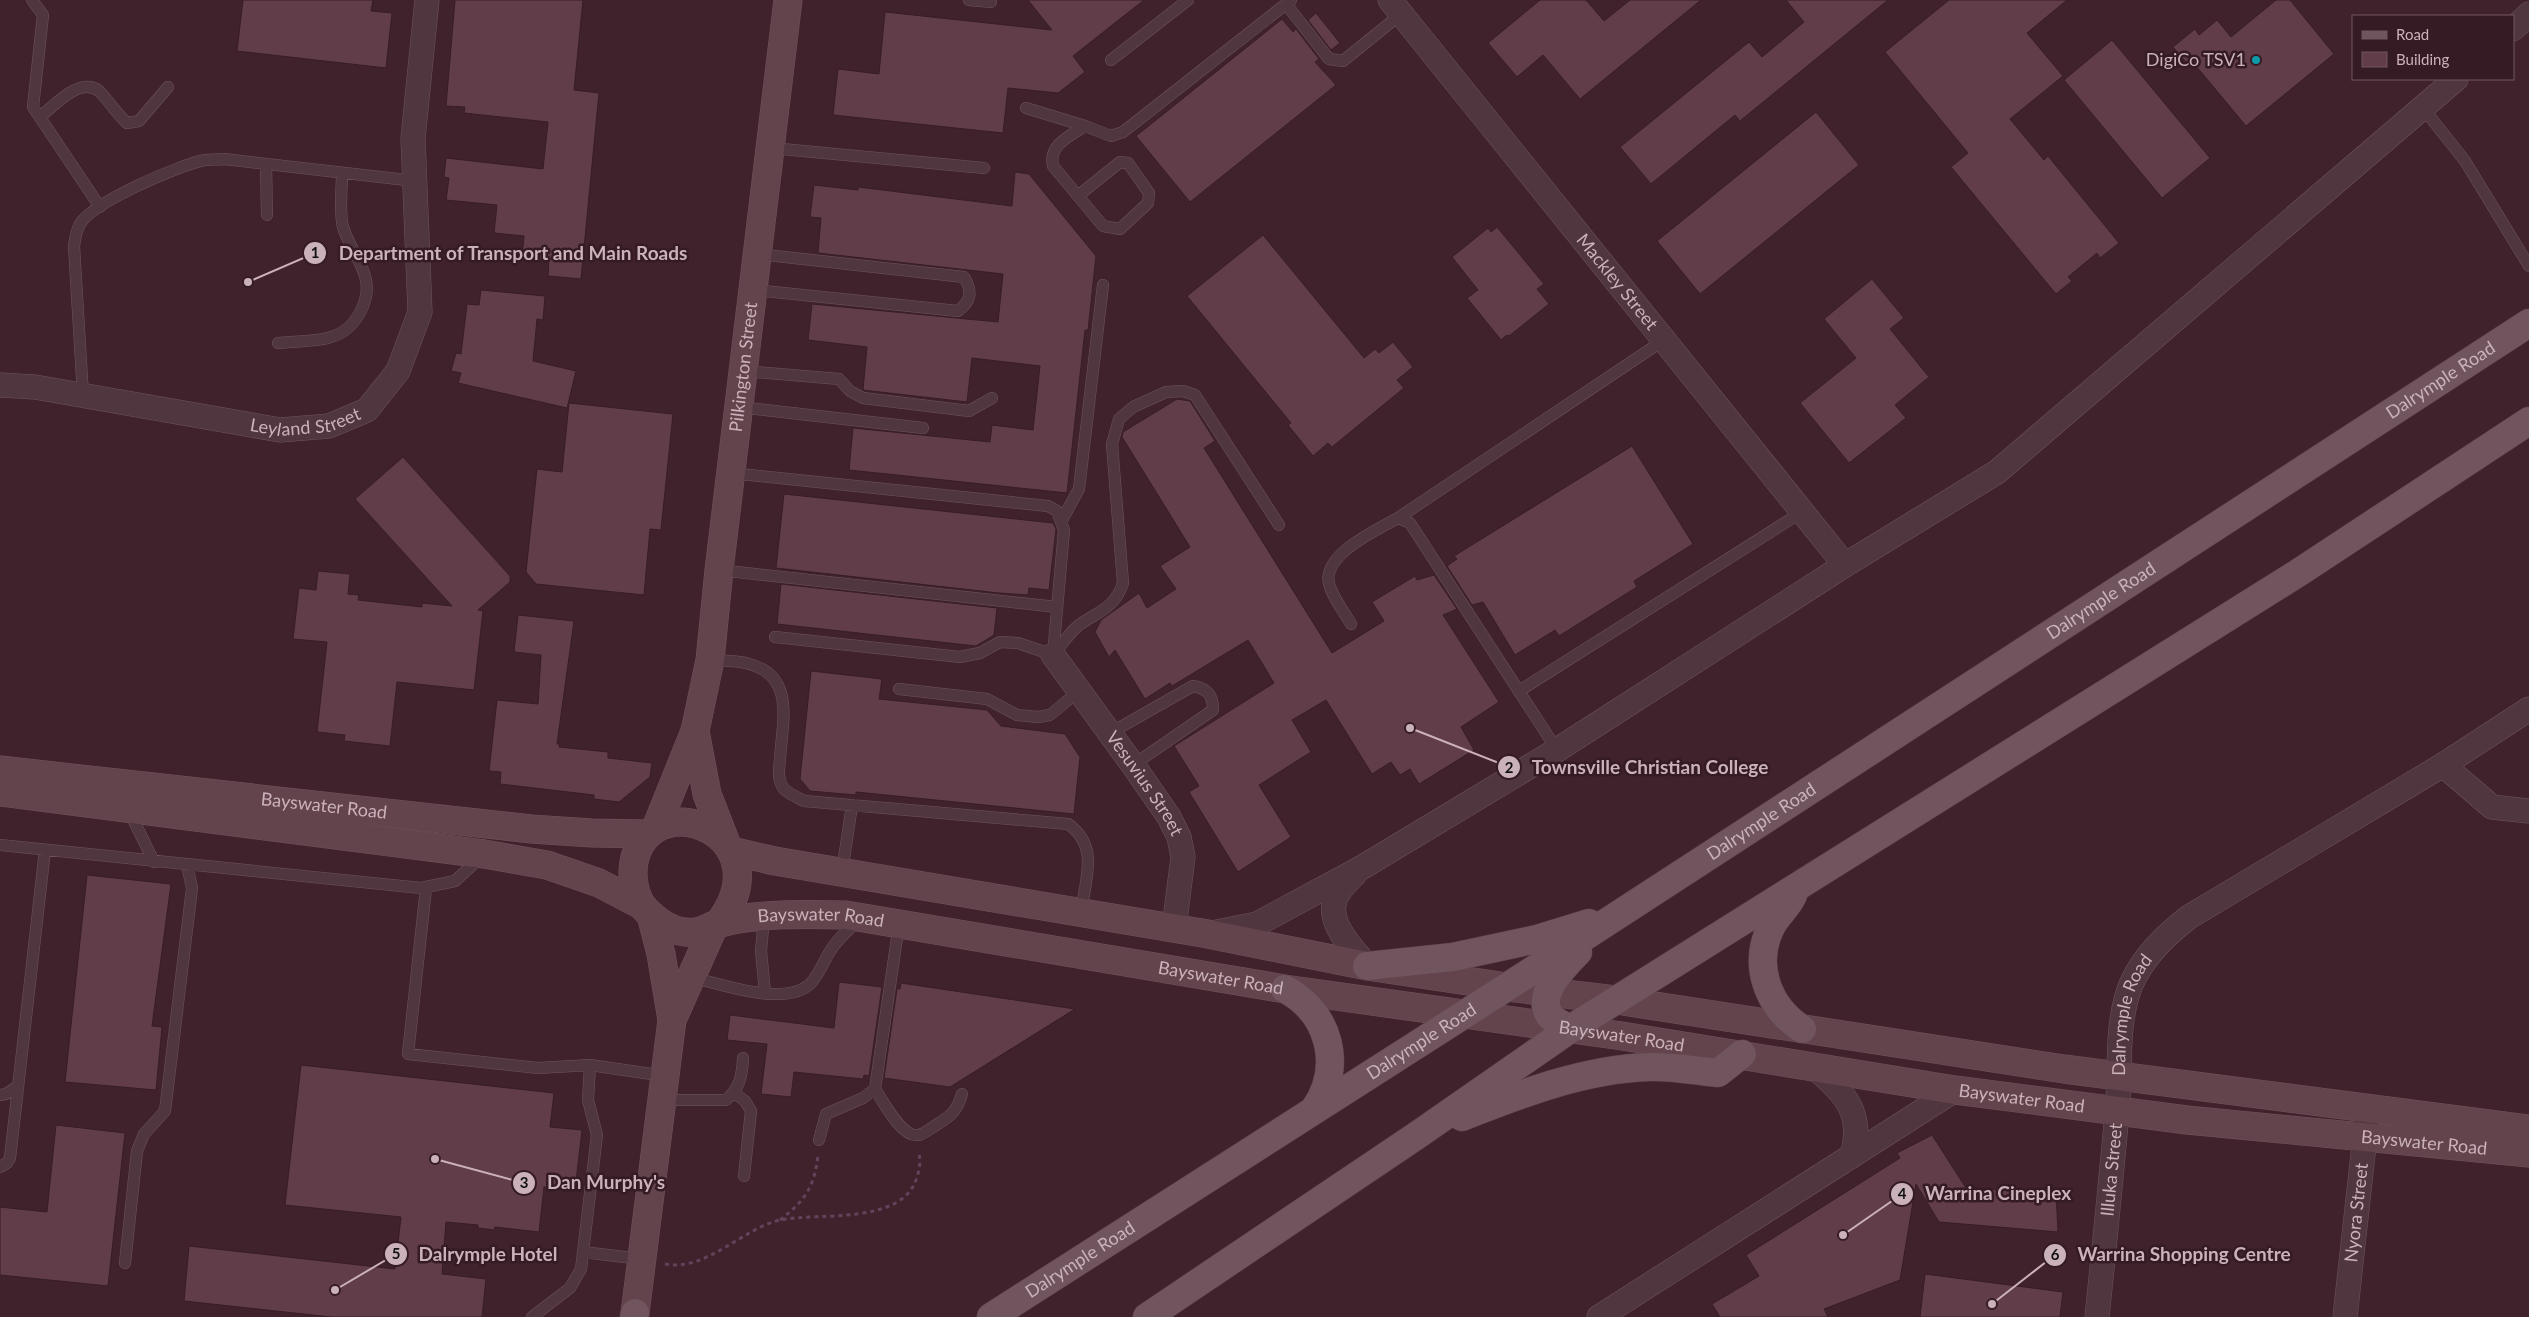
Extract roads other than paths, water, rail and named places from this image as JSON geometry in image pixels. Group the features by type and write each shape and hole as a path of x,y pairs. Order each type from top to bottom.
{"main road":[{"name":"Pilkington Street","path":"652,831 695,731 710,660 719,570 788,0"},
{"name":"Dalrymple Road","path":"991,1317 1620,914 2529,322"},
{"path":"1147,1317 1416,1136 1570,1029 2298,573 2529,421"},
{"name":"Pilkington Street","path":"695,731 707,794 729,847"},
{"name":"Bayswater Road","path":"0,770 531,829 592,833 652,831"},
{"name":"Bayswater Road","path":"0,792 484,854 556,868 599,883 646,910"},
{"path":"632,1316 672,1020 661,954 646,910 635,891 633,864 642,841 652,831 682,822 711,829 729,847 738,876 737,890 733,903 716,925 672,1020"},
{"name":"Bayswater Road","path":"729,847 752,857 1208,934 1367,966 1507,987 1616,1000 1802,1030 2119,1076 2529,1129"},
{"path":"1796,889 1789,903 1777,917 1768,933 1764,951 1763,970 1767,988 1776,1004 1787,1018 1802,1030"},
{"path":"646,910 674,929 685,932 701,932 716,925"},
{"name":"Bayswater Road","path":"716,925 811,914 862,917 1284,989 1742,1054 1816,1069 1955,1090 2117,1112 2364,1139 2529,1153"},
{"path":"1367,966 1462,955 1537,939 1620,914"},
{"path":"1570,1029 1552,1018 1546,1004 1548,992 1555,978 1566,964 1620,914"},
{"path":"1284,989 1301,999 1314,1013 1324,1029 1329,1047 1329,1076 1324,1094 1314,1110"},
{"path":"1416,1136 1521,1094 1575,1077 1651,1067 1718,1073 1742,1054"}],"street":[{"name":"Leyland Street","path":"0,384 35,387 84,395 280,430 329,426 366,410 398,371 420,312 413,138 427,0"},
{"name":"Mackley Street","path":"1395,7 1845,565"},
{"path":"2514,28 2529,14"},
{"path":"1208,934 1257,924 1361,868 1556,750 1845,565 1996,472 2455,80"},
{"name":"Vesuvius Street","path":"1053,655 1169,817 1179,838 1183,857 1174,928"},
{"name":"Dalrymple Road","path":"2117,1112 2121,1028 2127,996 2146,960 2173,930 2189,917 2443,765 2529,710"},
{"path":"2443,765 2492,807 2529,811"},
{"path":"1361,868 1339,891 1334,902 1334,914 1348,943 1367,966"},
{"path":"1816,1069 1840,1090 1852,1110 1856,1133 1852,1156"},
{"path":"1599,1317 1623,1310 1852,1156 1955,1090"},
{"name":"Nyora Street","path":"2345,1317 2368,1109"},
{"name":"Illuka Street","path":"2098,1317 2117,1112"}],"lane":[{"path":"32,0 42,15 33,106 100,207"},
{"path":"969,0 991,2"},
{"path":"1111,60 1188,0"},
{"path":"1026,108 1111,136 1123,132 1288,2 1329,59 1336,61 1343,61 1395,7"},
{"path":"40,117 79,87 89,86 98,91 127,123 134,123 139,121 168,87"},
{"path":"2423,108 2465,161 2529,266"},
{"path":"1079,195 1120,162 1128,163 1149,193 1148,203 1120,229 1103,226 1079,195 1052,166 1051,158 1054,149 1085,126"},
{"path":"771,148 984,168"},
{"path":"84,395 74,246 80,224 100,207 165,173 205,160 224,159 415,182"},
{"path":"266,164 267,215"},
{"path":"278,343 332,337 355,320 364,306 368,291 365,275 349,242 341,214 342,173"},
{"path":"754,290 958,311 969,299 971,291 964,277 758,254"},
{"path":"1062,520 1079,490 1103,285"},
{"path":"1351,624 1329,585 1331,566 1344,549 1398,518 1664,340"},
{"path":"744,371 839,379 850,391 863,398 969,411 992,398"},
{"path":"1053,655 1077,627 1112,604 1118,597 1123,583 1112,444 1120,419 1133,407 1166,392 1184,391 1195,395 1279,525"},
{"path":"739,407 923,428"},
{"path":"731,473 1048,506 1057,511 1062,520 1064,542 1053,655"},
{"path":"1519,691 1802,512"},
{"path":"1398,518 1410,523 1423,542 1556,750"},
{"path":"719,570 1057,607"},
{"path":"775,637 960,657 980,653 1000,642 1018,643 1053,655"},
{"path":"710,660 749,664 766,672 780,685 784,704 778,776 784,788 804,800 1068,824 1080,832 1086,842 1088,854 1081,914"},
{"path":"1110,733 1193,686 1205,688 1213,698 1213,710 1133,765"},
{"path":"899,689 986,699 1017,715 1038,717 1050,715 1080,691"},
{"path":"842,872 852,805"},
{"path":"128,809 154,862"},
{"path":"0,845 426,888 455,881 484,854"},
{"path":"0,1166 7,1163 10,1158 46,850"},
{"path":"125,1263 137,1151 144,1134 165,1111 192,888 187,865"},
{"path":"426,888 408,1054 538,1068 590,1065 710,1102 726,1100 734,1093 741,1082 743,1058"},
{"path":"691,977 724,986 765,992 784,994 803,989 820,971 829,952 842,936 862,917"},
{"path":"764,918 761,951 765,992"},
{"path":"899,923 875,1089 902,1129 910,1134 919,1135 943,1121 958,1109 962,1094"},
{"path":"532,1317 570,1288 581,1269 597,1135 588,1100 590,1065"},
{"path":"0,1095 6,1094 18,1086"},
{"path":"819,1140 826,1114 863,1098 875,1089"},
{"path":"734,1093 745,1101 751,1110 744,1176"},
{"path":"583,1252 641,1259"}],"place":[{"name":"DigiCo TSV1","path":"2256,60"},
{"name":"Department of Transport and Main Roads","path":"248,282"},
{"name":"Townsville Christian College","path":"1410,728"},
{"name":"Dan Murphy's","path":"435,1159"},
{"name":"Warrina Cineplex","path":"1843,1235"},
{"name":"Dalrymple Hotel","path":"335,1290"},
{"name":"Warrina Shopping Centre","path":"1992,1304"}]}
